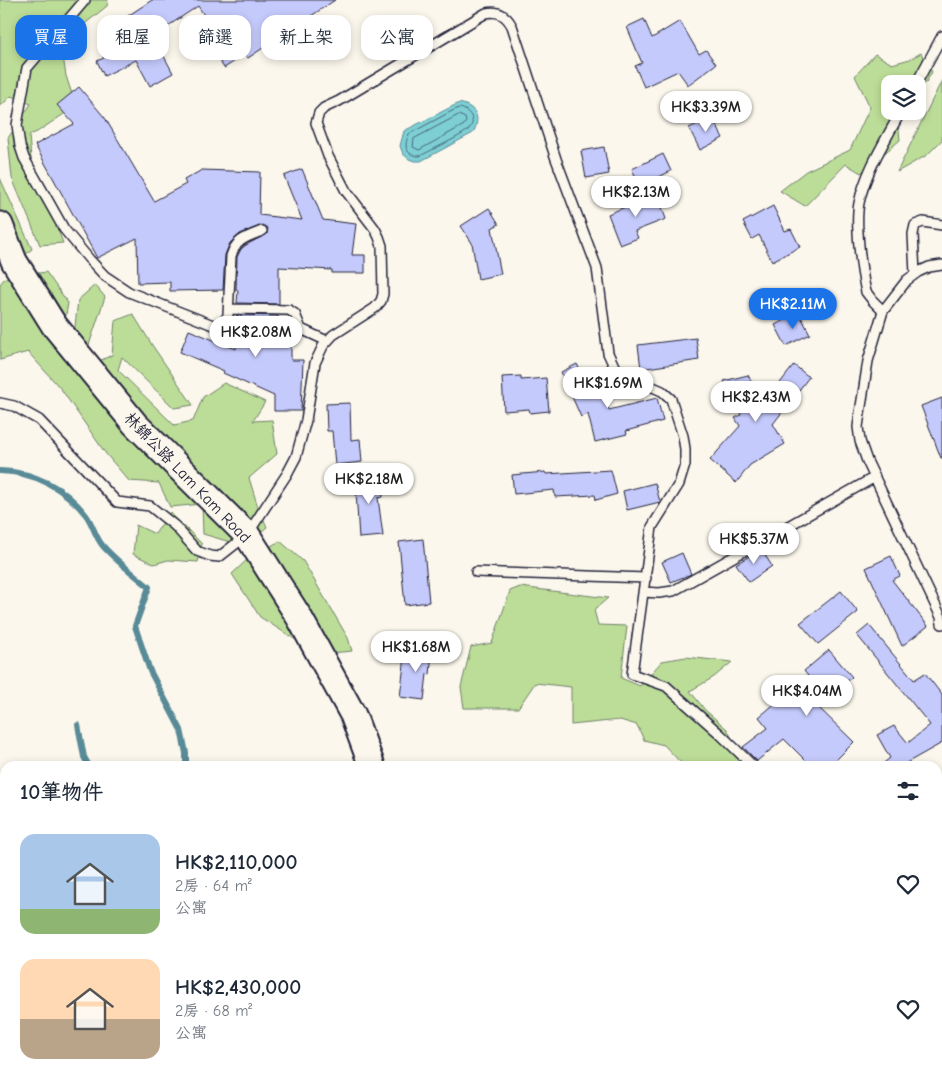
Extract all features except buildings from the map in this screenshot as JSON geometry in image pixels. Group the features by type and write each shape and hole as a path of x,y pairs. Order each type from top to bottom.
{"main road":[{"name":"林錦公路 Lam Kam Road","path":"0,225 14,261 54,325 135,424 248,535 299,618 353,715 370,761"}],"lane":[{"path":"85,0 27,68 18,125 20,146 24,158 64,229 89,259 115,283 139,297 219,326 228,315 231,256 234,248 245,238 262,231"},
{"path":"0,403 14,406 39,420 117,502 150,506 175,526 197,552 220,557 248,535 288,474 296,457 306,420 315,363 327,341 378,305 382,294 382,246 376,228 346,191 328,156 316,123 319,112 486,13 497,12 504,15 512,26 556,159 596,261 610,360 623,374 666,394 674,404 683,436 686,457 679,484 652,527 632,674 666,686 748,761"},
{"path":"921,75 942,36"},
{"path":"883,311 866,292 857,217 863,190 874,163 896,120"},
{"path":"915,274 913,234 916,225 923,222 942,225"},
{"path":"942,265 929,267 907,280 883,311 868,361 858,427 860,441 867,461 937,608 942,624"},
{"path":"229,309 289,310 295,314 299,327 303,331 327,341"},
{"path":"644,592 659,593 673,591 875,477"},
{"path":"476,572 646,578"}],"green space":[{"path":"0,0 108,0 107,6 87,22 87,15 15,15 15,60 64,60 66,76 76,106 37,132 29,135 31,159 63,243 40,245 12,178 8,138 31,104 11,96 0,107"},
{"path":"921,53 932,72 926,82 926,75 881,75 881,120 898,120 900,140 861,173 846,164 805,206 780,191 806,171 850,150 870,107 855,76 875,54 892,64 910,59"},
{"path":"942,80 942,140 927,155 897,172 922,120 926,120 926,113"},
{"path":"0,178 32,249 20,259 0,252"},
{"path":"46,272 68,303 64,327 74,335 78,300 95,285 105,297 87,351 97,362 112,355 115,321 133,314 193,405 174,408 122,357 118,370 174,425 193,421 203,397 224,383 265,402 253,421 272,420 277,454 249,478 267,527 244,546 203,534 202,504 170,507 159,483 129,481 106,454 61,389 28,352 0,360 0,284 5,278"},
{"path":"170,512 202,544 198,562 168,560 154,564 133,554 136,525 155,534"},
{"path":"280,541 303,561 348,638 352,651 331,653 307,647 260,617 232,574 249,558"},
{"path":"520,587 608,598 594,610 598,625 627,626 621,678 640,686 662,661 686,657 732,662 714,677 690,691 705,710 727,729 743,761 679,761 664,745 644,740 637,725 620,720 571,725 571,687 535,683 518,708 464,708 461,687 471,647 492,643 510,591"}],"water":[{"path":"459,103 470,107 476,114 477,123 473,133 421,161 414,161 403,154 400,146 404,131"}],"waterway":[{"path":"0,471 25,474 59,489 78,505 86,515 103,546 149,587 135,626 150,671 181,730 186,761"},
{"path":"78,725 86,761"}]}
